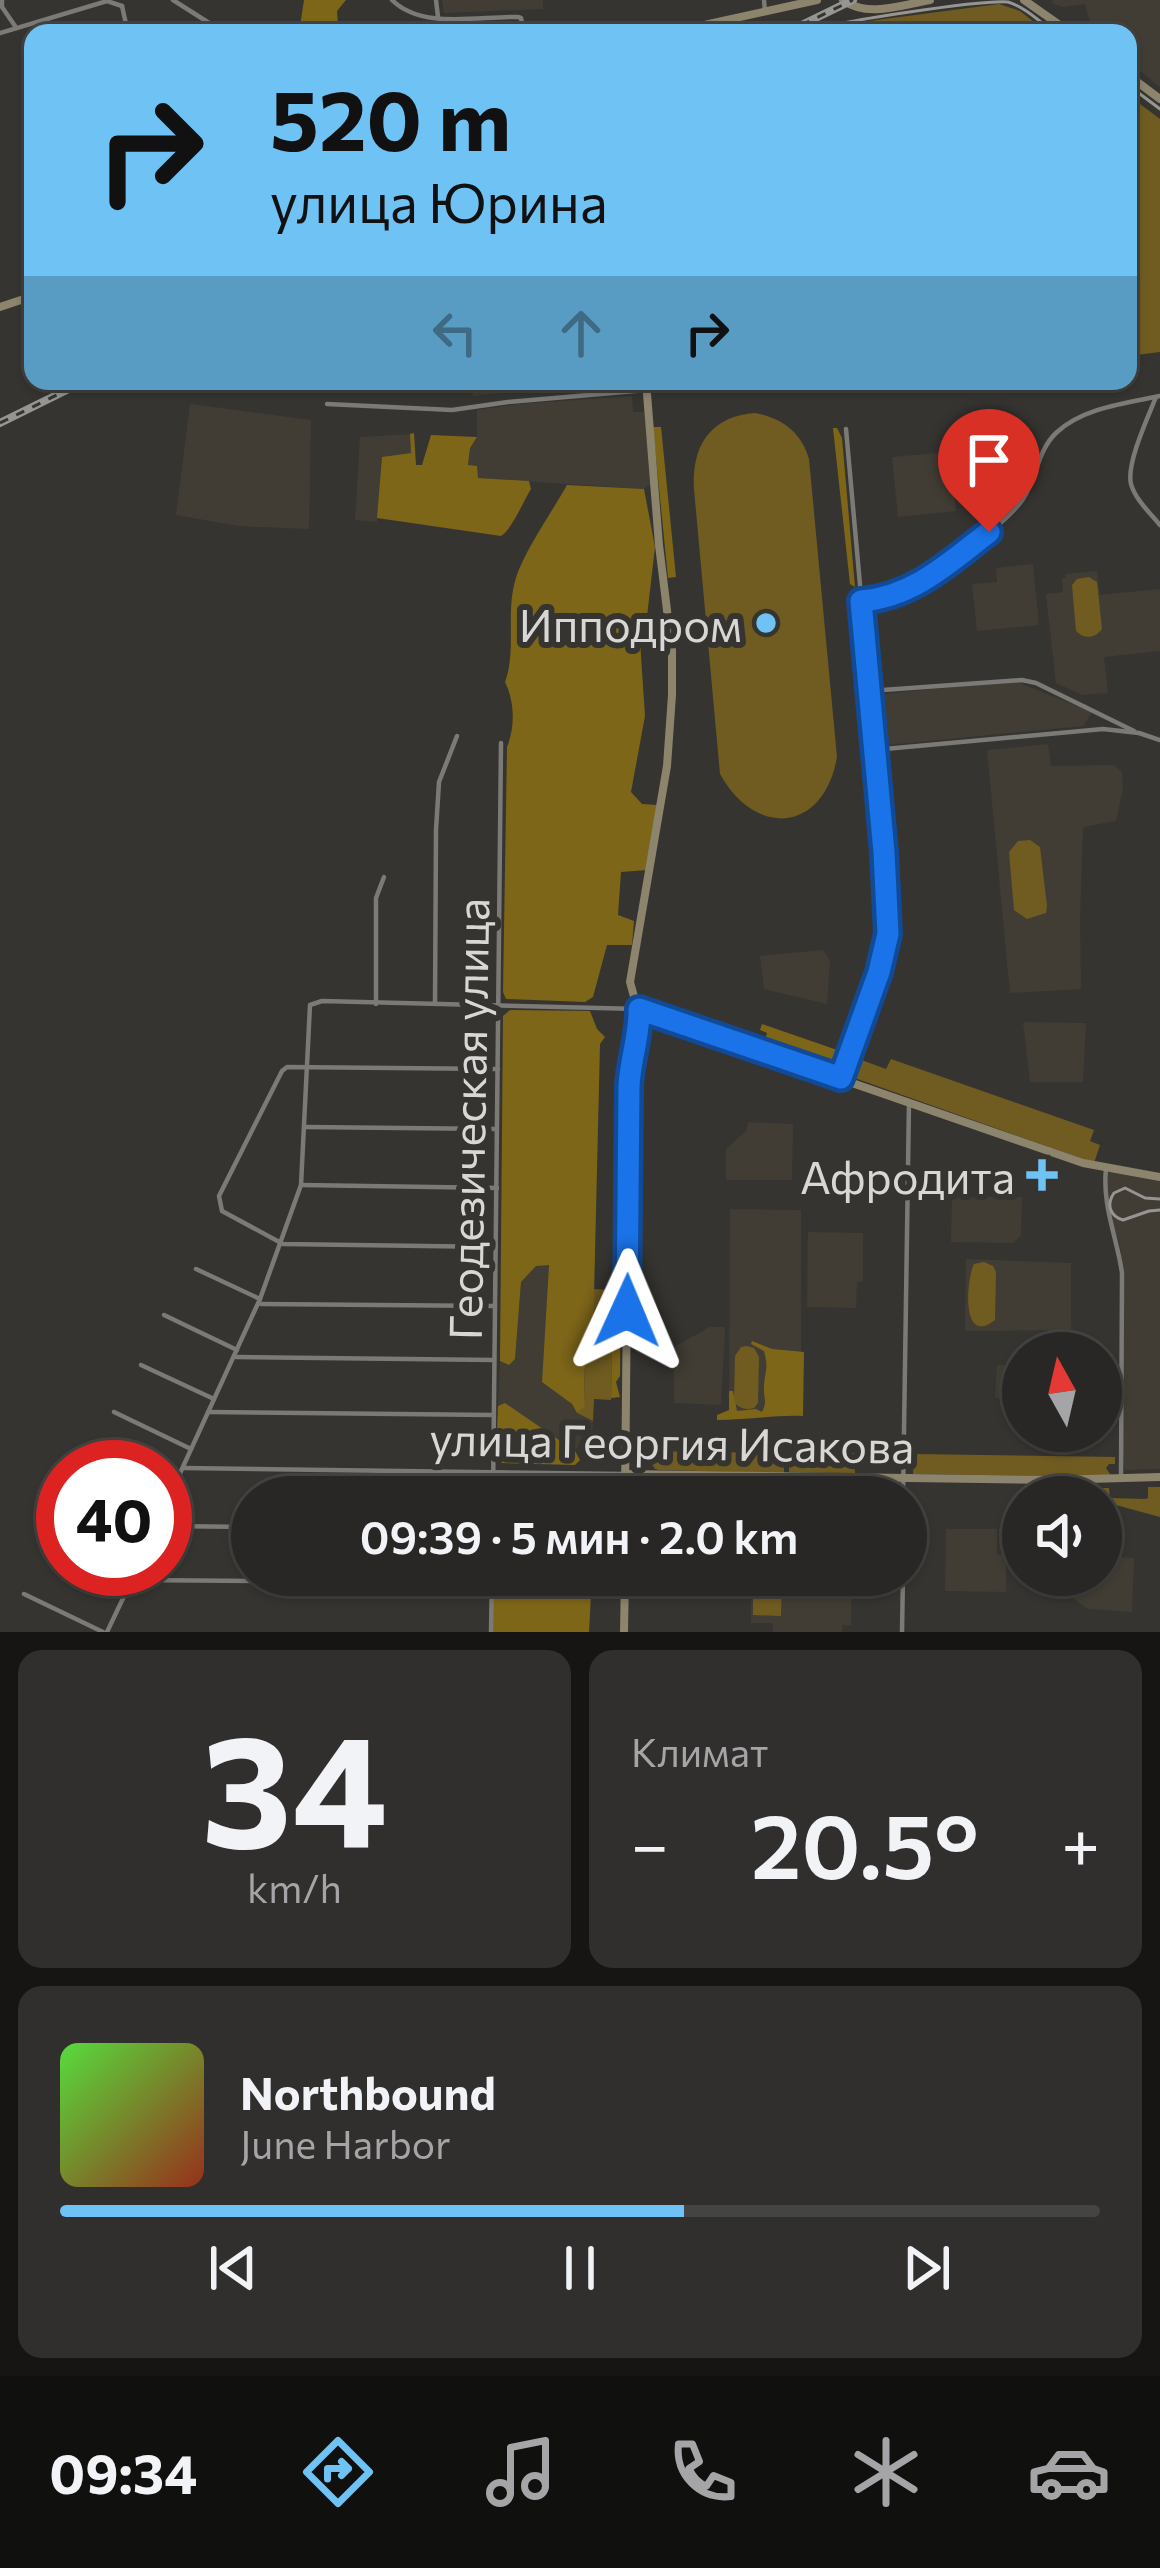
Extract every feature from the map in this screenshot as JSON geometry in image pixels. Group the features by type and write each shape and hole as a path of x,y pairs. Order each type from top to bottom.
{"street":[{"path":"2,0 16,28"},
{"path":"173,0 211,24"},
{"path":"392,0 411,14 515,16 522,24"},
{"path":"436,0 438,17"},
{"path":"764,0 765,12"},
{"path":"710,24 817,0"},
{"path":"843,0 864,10 930,0"},
{"path":"1024,0 1058,24"},
{"path":"29,24 107,1 124,3"},
{"path":"0,33 24,26"},
{"path":"327,404 452,410 612,390"},
{"path":"626,1474 629,1086 640,1018 630,982 667,766 672,676 646,390"},
{"path":"1158,397 1130,480 1160,525"},
{"path":"861,601 881,599 926,580 1008,516 1024,498 1052,436 1066,424 1120,404 1158,397"},
{"path":"841,1078 888,940 846,430"},
{"path":"869,691 1022,680 1160,740"},
{"path":"874,750 1103,729 1139,733"},
{"path":"435,1004 439,782 457,736"},
{"name":"Геодезическая улица","path":"493,1476 501,742"},
{"path":"376,1004 376,898 384,877"},
{"path":"192,1447 260,1302 302,1185 308,1011 310,1005 322,1001 639,1009 1106,1169 1160,1177"},
{"path":"496,1247 283,1244 221,1210 220,1196 282,1071 292,1066 498,1069"},
{"path":"904,1476 909,1102"},
{"path":"304,1126 497,1129"},
{"path":"1106,1169 1105,1207 1122,1274 1121,1476"},
{"path":"302,1185 497,1188"},
{"path":"196,1268 260,1302 495,1306"},
{"path":"164,1315 236,1353 494,1360"},
{"path":"141,1365 214,1399"},
{"path":"114,1412 172,1440"},
{"path":"208,1412 494,1415"},
{"name":"улица Георгия Исакова","path":"192,1468 765,1476"},
{"name":"улица Георгия Исакова","path":"1122,1479 1160,1477"},
{"name":"улица Георгия Исакова","path":"927,1478 1002,1478"},
{"path":"192,1526 231,1527"},
{"path":"192,1580 231,1580"},
{"path":"24,1594 105,1632 124,1596"},
{"path":"491,1632 492,1596"},
{"path":"624,1632 625,1596"},
{"path":"902,1632 903,1596"}],"shaded area":[{"path":"304,0 346,0 337,11 338,24 300,24"},
{"path":"442,0 543,0 543,9 444,13"},
{"path":"1052,0 1160,0 1160,87 1137,68 1137,24 1091,24 1085,4 1053,4"},
{"path":"999,4 1020,11 1037,24 854,24"},
{"path":"1137,102 1160,119 1160,352 1137,355"},
{"path":"473,390 529,390 473,396"},
{"path":"632,396 633,412 645,412 650,485 644,489 478,478 468,466 477,437 477,410"},
{"path":"190,404 311,420 309,529 238,526 176,515"},
{"name":"Ипподром","path":"755,413 789,428 809,459 837,757 830,782 818,800 787,818 752,809 720,774 694,489 696,459 707,436 726,420"},
{"path":"653,427 661,427 676,577 668,578"},
{"path":"833,428 842,438 855,587 850,584"},
{"path":"414,433 416,465 422,465 431,435 477,437 468,465 477,466 478,478 529,481 531,489 505,533 377,518 382,457 411,453 410,434"},
{"path":"410,434 411,453 382,457 377,522 355,520 360,437"},
{"path":"950,452 956,511 898,517 892,457"},
{"path":"567,485 644,489 655,547 645,634 640,641 645,716 631,792 642,804 657,805 647,870 621,872 618,915 634,921 632,945 607,945 593,997 585,1002 506,999 507,747 513,714 505,682 511,604 525,556"},
{"path":"1033,564 1039,625 977,631 972,584 997,582 996,568"},
{"path":"1097,571 1100,595 1160,589 1160,651 1104,657 1108,693 1082,695 1056,683 1046,594 1063,592 1065,574"},
{"path":"1089,577 1097,582 1102,629 1086,637 1076,631 1072,585"},
{"path":"1015,681 1092,712 1083,726 877,746 872,695"},
{"path":"1048,744 1051,766 1114,765 1122,772 1123,788 1116,821 1083,827 1081,989 1010,993 987,750"},
{"path":"1030,840 1040,847 1047,906 1046,913 1027,919 1014,910 1009,852 1018,841"},
{"path":"823,950 830,961 827,1004 764,989 760,956"},
{"path":"510,1010 590,1011 605,1037 600,1044 593,1336 584,1372 585,1406 577,1413 542,1382 549,1265 536,1266 521,1282 515,1359 509,1365 500,1361 503,1016"},
{"path":"1023,1022 1086,1023 1083,1082 1030,1082"},
{"path":"762,1024 846,1053 841,1067 765,1040"},
{"path":"856,1058 886,1069 891,1059 1094,1130 1090,1141 1100,1145 1094,1163 849,1076"},
{"path":"748,1122 793,1124 792,1180 726,1180 726,1149 746,1131"},
{"path":"1108,1172 1160,1179 1160,1469 1125,1470 1122,1459 1124,1289 1120,1244 1106,1207"},
{"path":"952,1196 1022,1197 1021,1235 1014,1243 951,1242"},
{"path":"730,1209 801,1210 801,1413 729,1412"},
{"path":"808,1232 863,1233 863,1281 857,1282 856,1308 807,1307"},
{"path":"966,1259 1071,1263 1071,1330 965,1331"},
{"path":"984,1262 996,1272 995,1320 984,1326 971,1318 968,1296 974,1264"},
{"path":"536,1265 549,1265 542,1382 593,1421 592,1443 581,1442 575,1451 505,1403 498,1406 500,1361 508,1365 515,1359 521,1282"},
{"path":"593,1289 613,1290 611,1400 594,1399 593,1421 577,1413 585,1405"},
{"path":"621,1289 620,1376 616,1382 620,1397 611,1398 613,1290"},
{"path":"710,1327 725,1327 721,1405 674,1403 674,1347"},
{"path":"752,1341 772,1349 804,1352 803,1416 717,1420 717,1415 729,1410 729,1391 733,1391 737,1411 762,1412 764,1408 764,1351"},
{"path":"747,1346 759,1357 758,1403 748,1409 734,1402 735,1356"},
{"path":"997,1365 1002,1365 1002,1401 995,1397"},
{"path":"505,1403 575,1451 580,1460 575,1465 502,1463 496,1456 498,1406"},
{"path":"643,1451 784,1453 784,1473 659,1470"},
{"path":"789,1453 854,1453 855,1473 789,1472"},
{"path":"914,1454 1115,1457 1115,1464 1106,1468 1111,1476 913,1474"},
{"path":"1148,1487 1160,1487 1160,1517 1122,1507 1122,1498 1148,1498"},
{"path":"946,1529 997,1529 1002,1592 945,1591"},
{"path":"1122,1557 1134,1558 1132,1612 1088,1609 1070,1596 1122,1596"},
{"path":"493,1596 591,1596 589,1632 493,1632"},
{"path":"751,1596 852,1596 851,1625 842,1625 842,1632 773,1632 773,1623 751,1623"},
{"path":"753,1596 781,1596 781,1616 753,1615"}],"tram line":[{"path":"841,24 1008,2 1043,24"},
{"path":"1137,92 1160,109"},
{"path":"1160,1199 1125,1188 1114,1193 1110,1206 1123,1220 1160,1210"}],"railway":[{"path":"804,24 853,0"},
{"path":"0,423 67,390"}],"place":[{"name":"Ипподром","path":"766,623"},
{"name":"Афродита","path":"1042,1175"}],"route":[{"path":"627,1311 629,1086 639,1009 841,1078 888,934 861,601 881,599 926,580 989,532"}]}
